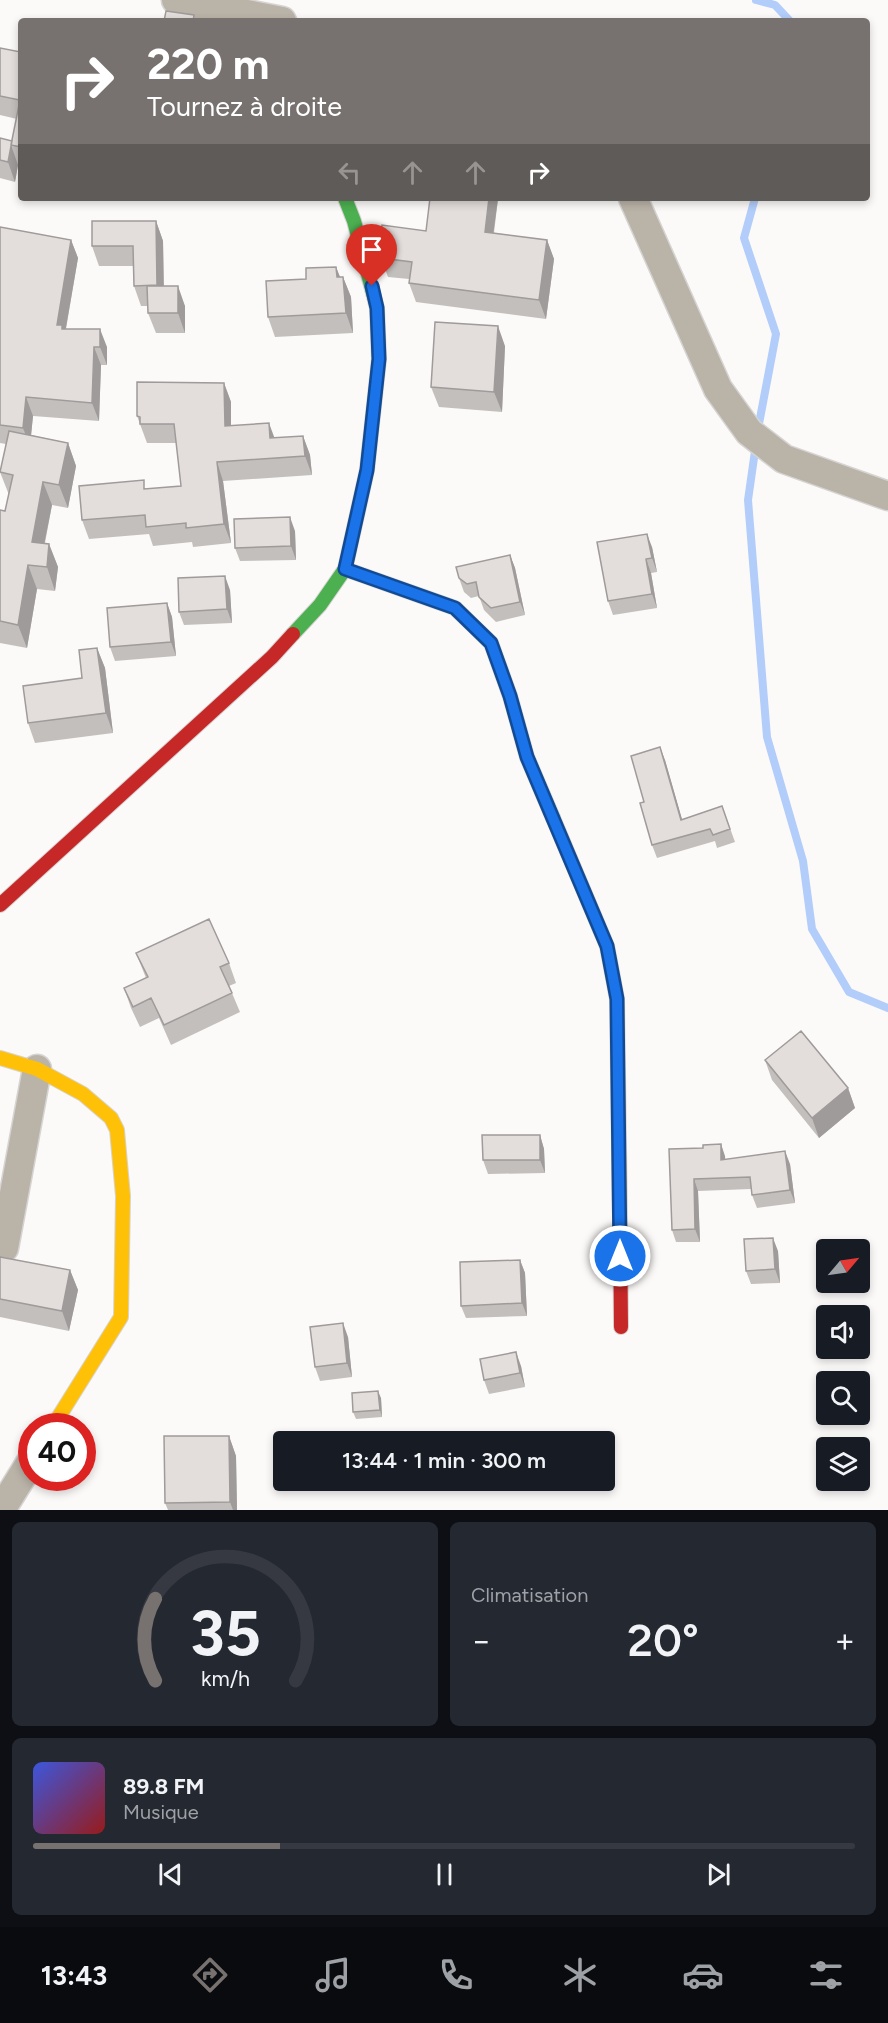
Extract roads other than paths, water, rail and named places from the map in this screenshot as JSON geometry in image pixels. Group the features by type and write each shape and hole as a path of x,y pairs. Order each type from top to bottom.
{"street":[{"path":"176,0 267,18"},
{"path":"0,905 272,657 320,605 345,569 367,470 379,359 377,308 354,221 346,201"},
{"path":"634,201 718,389 749,432 784,459 888,496"},
{"path":"345,569 455,608 491,643 510,696 527,757 607,946 617,999 621,1327"},
{"path":"0,1058 37,1069 83,1094 111,1118 117,1130 123,1196 122,1317 61,1413"},
{"path":"4,1248 37,1069"},
{"path":"1,1510 18,1483"}],"waterway":[{"path":"756,0 775,5 787,18"},
{"path":"754,201 744,238 776,334 758,429"},
{"path":"756,444 748,500 767,737 803,861 812,929 849,992 888,1008"}]}
